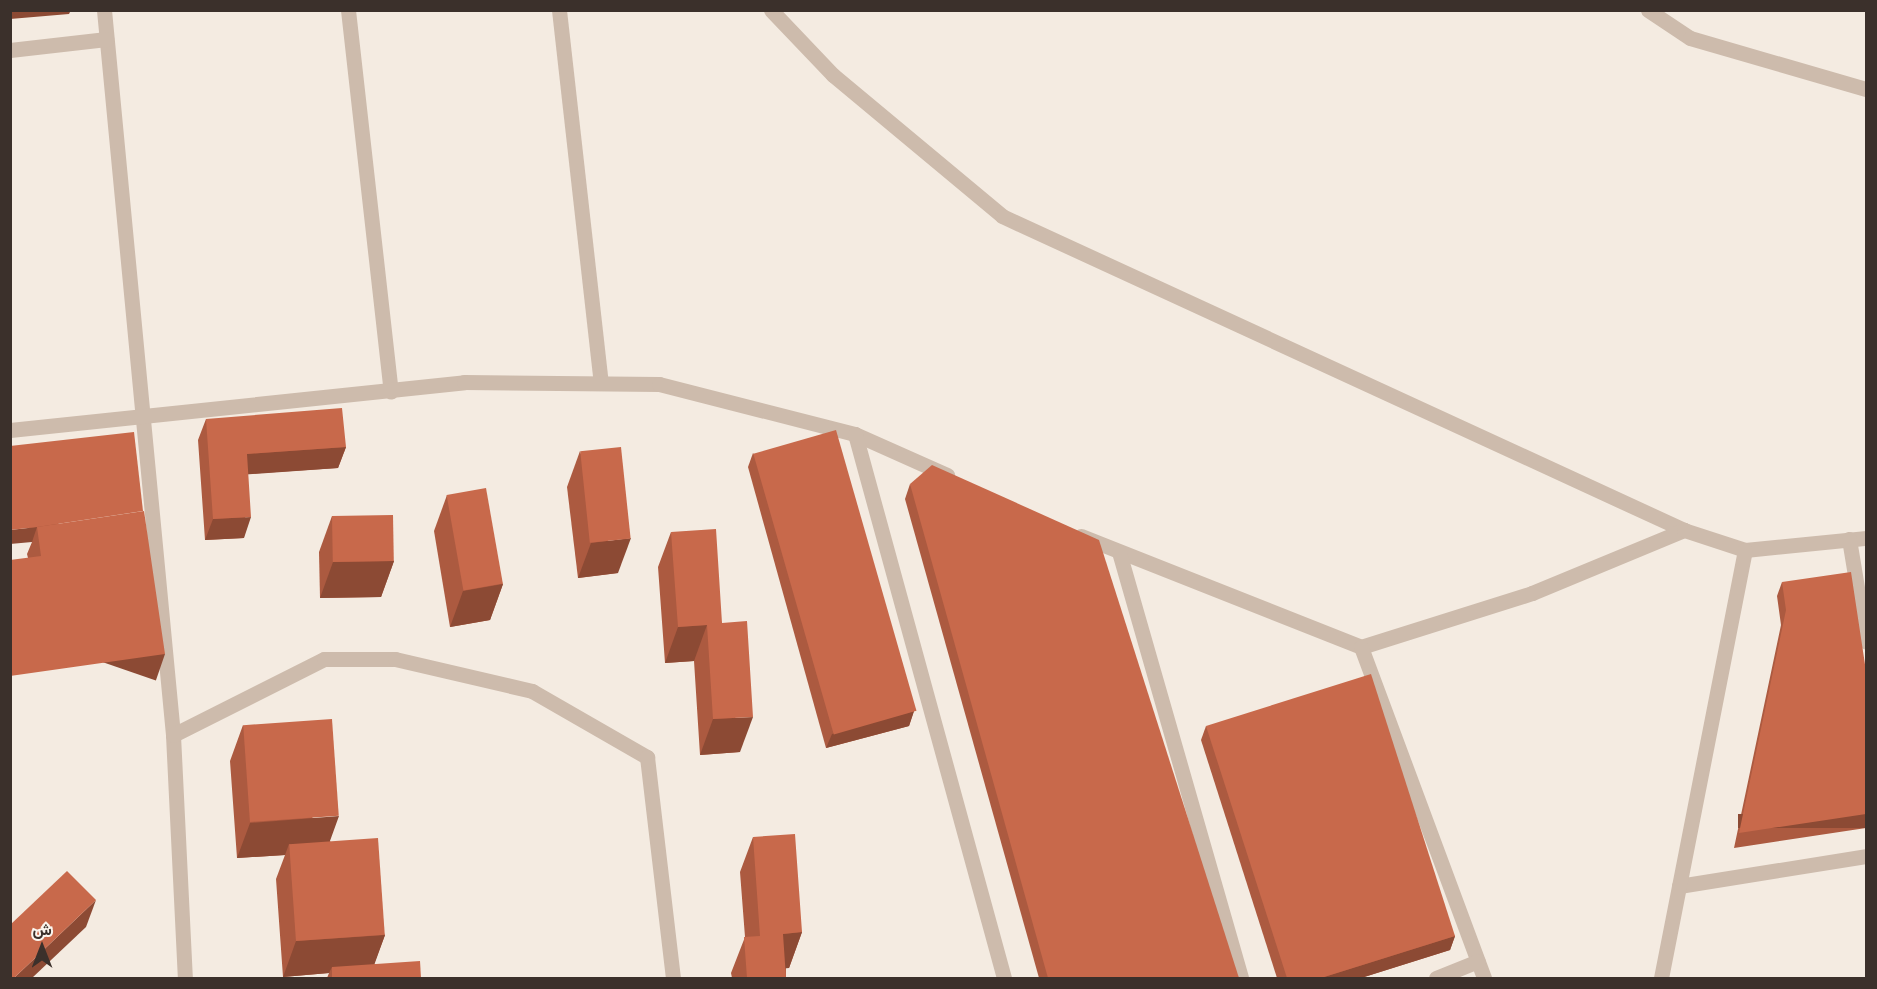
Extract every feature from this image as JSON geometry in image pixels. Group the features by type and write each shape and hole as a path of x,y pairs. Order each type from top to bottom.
{"street":[{"path":"104,10 173,735 185,978"},
{"path":"348,10 391,392"},
{"path":"559,10 601,383"},
{"path":"771,10 833,75 1002,216 1684,530 1745,550 1866,538"},
{"path":"1648,10 1689,38 1866,89"},
{"path":"10,50 106,39"},
{"path":"10,430 391,392 464,382 659,384 855,434 961,481"},
{"path":"855,434 1004,978"},
{"path":"1066,529 1361,647 1532,594 1684,530"},
{"path":"1849,539 1866,642"},
{"path":"1660,978 1745,550"},
{"path":"1119,552 1241,978"},
{"path":"1361,647 1484,978"},
{"path":"173,735 324,659 395,659 532,691 647,757 673,978"},
{"path":"1679,886 1866,856"},
{"path":"1436,978 1478,961"}],"building":[{"path":"342,408 346,447 247,454 251,517 213,519 206,419"},
{"path":"836,430 916,711 834,734 753,454"},
{"path":"134,432 143,511 10,530 10,446"},
{"path":"621,447 631,538 590,543 580,451"},
{"path":"932,465 1099,540 1239,978 1048,978 910,484"},
{"path":"486,488 503,584 463,590 447,495"},
{"path":"144,511 165,654 10,676 10,560 41,556 37,527"},
{"path":"393,515 394,561 333,562 332,516"},
{"path":"716,529 722,623 747,621 753,717 713,719 707,625 678,627 671,532"},
{"path":"1851,572 1866,671 1866,814 1739,833 1786,610 1782,582"},
{"path":"1371,674 1455,936 1321,978 1287,978 1206,726"},
{"path":"332,719 339,816 250,822 243,725"},
{"path":"795,834 802,932 783,934 786,978 747,978 744,937 760,936 753,837"},
{"path":"378,838 385,935 296,941 289,844"},
{"path":"67,871 96,900 14,978 10,978 10,925"},
{"path":"420,961 421,978 332,978 332,967"}]}
